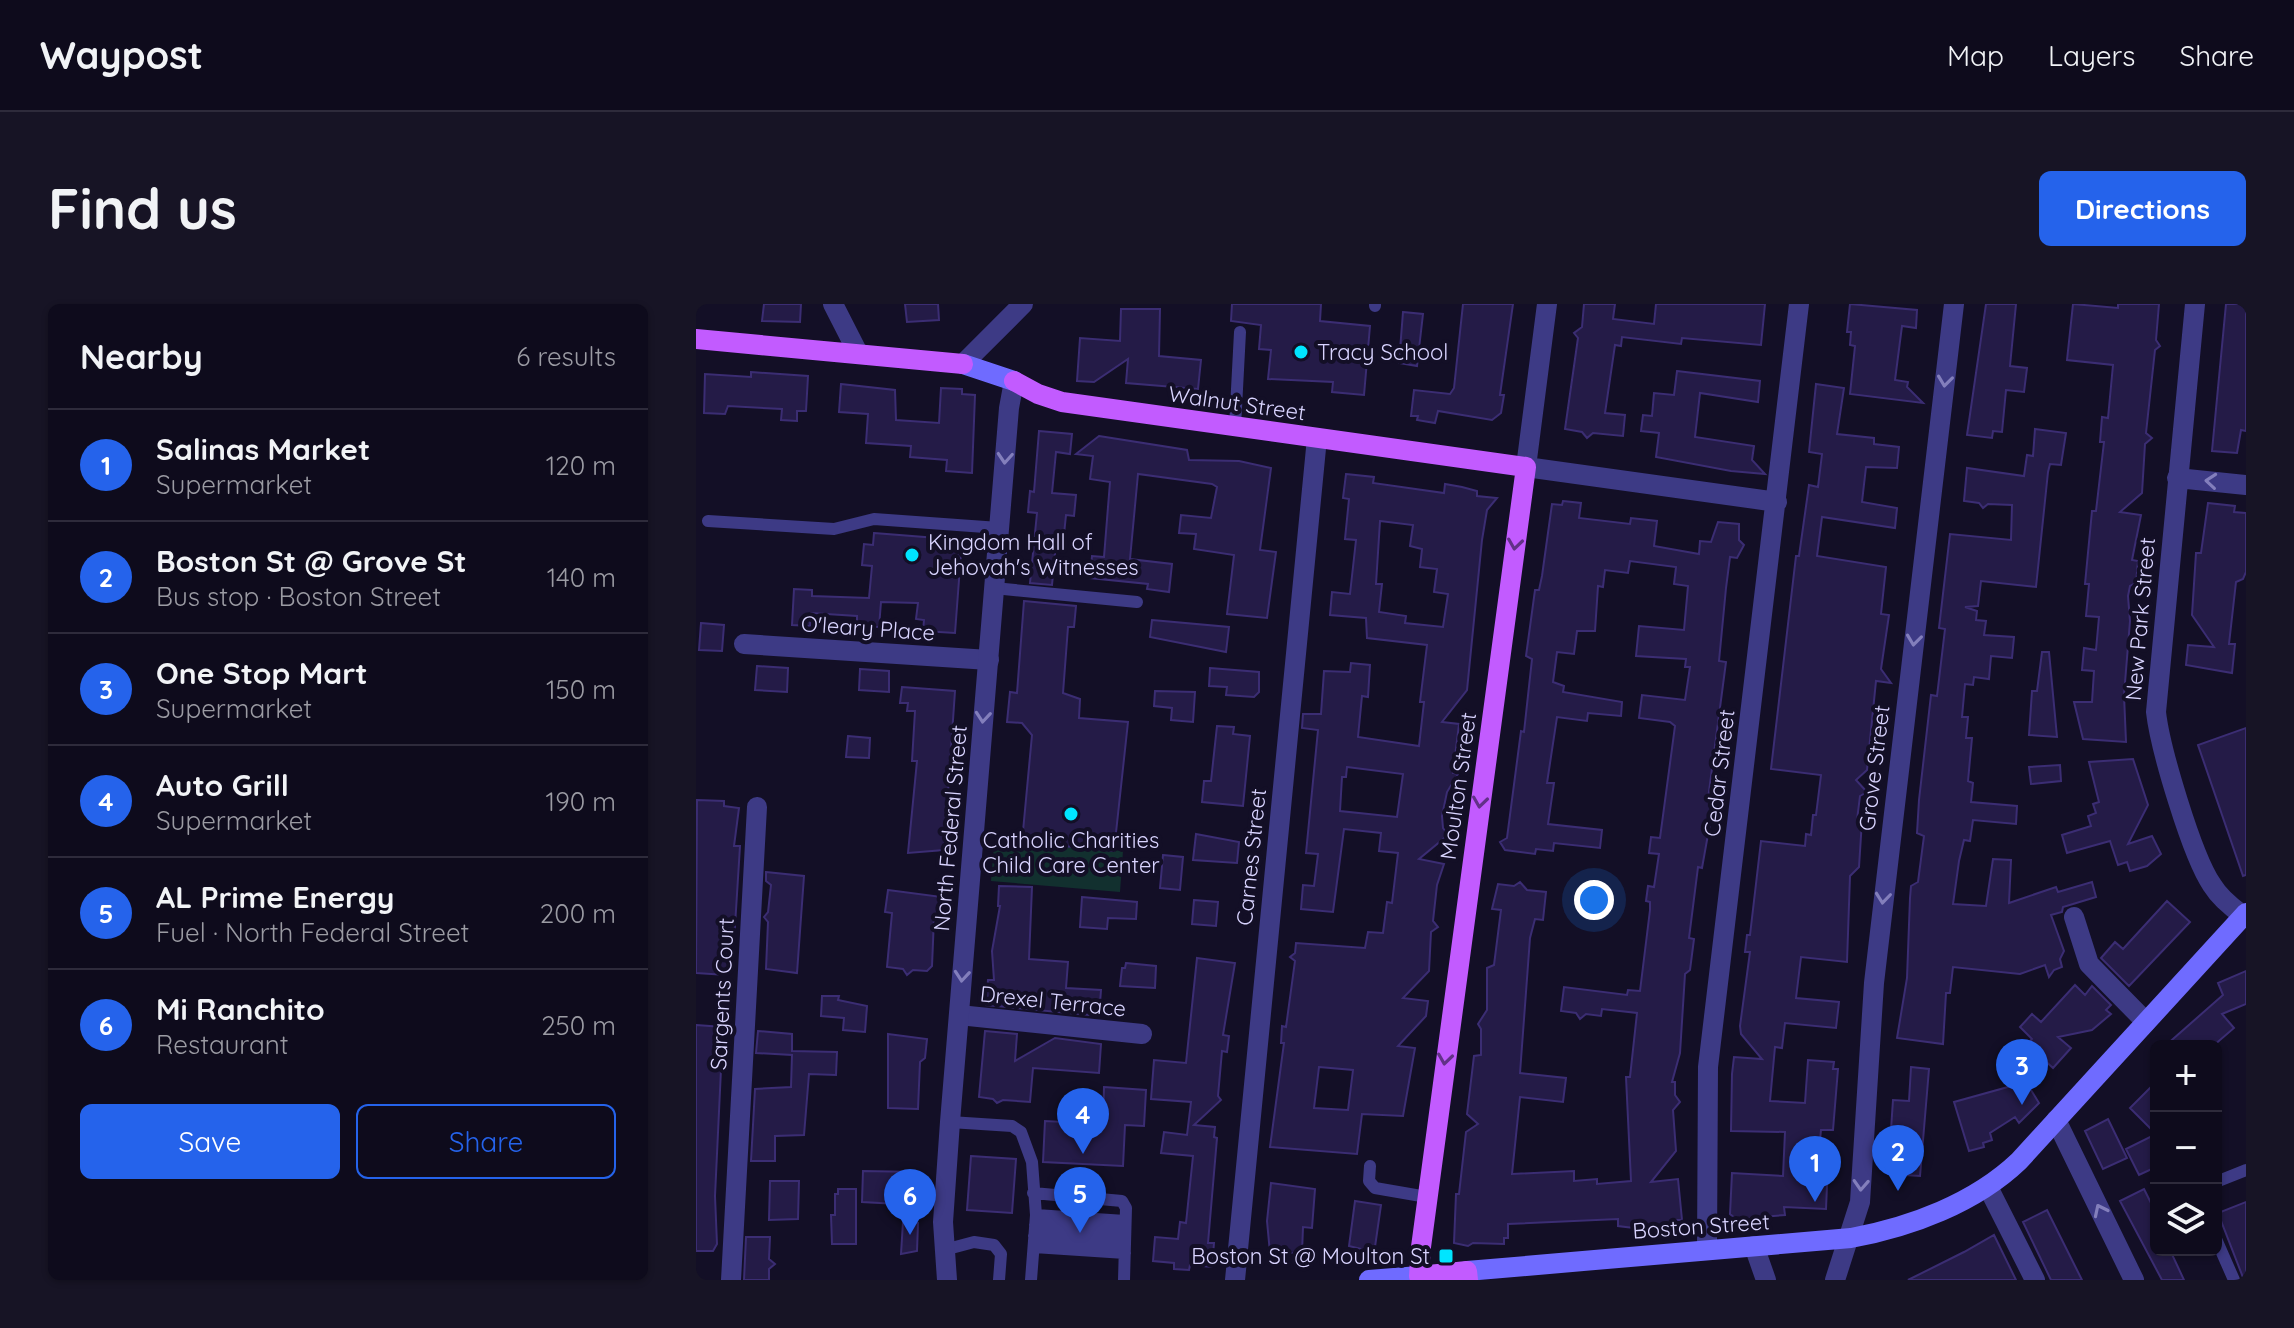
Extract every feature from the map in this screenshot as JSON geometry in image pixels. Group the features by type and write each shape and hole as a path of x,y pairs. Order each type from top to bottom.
{"main road":[{"name":"Walnut Street","path":"696,339 963,364 1014,381 1062,402 1526,467"},
{"name":"Moulton Street","path":"1419,1276 1427,1197 1526,467"},
{"name":"Boston Street","path":"1369,1280 1468,1275 1851,1238 1893,1228 1988,1187 2019,1161 2245,914"}],"street":[{"path":"833,304 858,353"},
{"path":"963,364 1023,304"},
{"name":"Moulton Street","path":"1526,467 1547,304"},
{"name":"Cedar Street","path":"1707,1250 1708,1067 1799,304"},
{"name":"Grove Street","path":"1835,1280 1851,1238 1860,1202 1874,983 1887,858 1954,304"},
{"name":"New Park Street","path":"2195,304 2155,689 2157,723 2205,873 2226,903 2245,914"},
{"name":"North Federal Street","path":"947,1280 944,1250 950,1122 1014,381"},
{"name":"Carnes Street","path":"1235,1280 1317,438"},
{"name":"Walnut Street","path":"1526,467 1777,502"},
{"path":"2177,478 2246,485"},
{"name":"O'leary Place","path":"744,644 989,660"},
{"name":"Sargents Court","path":"731,1280 757,807"},
{"path":"2074,917 2089,964 2146,1022"},
{"name":"Drexel Terrace","path":"959,1015 1142,1034"},
{"path":"2056,1120 2134,1280"},
{"path":"1988,1187 2035,1280"},
{"path":"1754,1246 1766,1280"}],"lane":[{"path":"1235,427 1240,332"},
{"path":"708,521 834,529 874,519 999,528"},
{"path":"994,588 1137,602"},
{"path":"950,1122 1018,1129 1031,1159 1035,1231 1031,1280"},
{"path":"1370,1166 1369,1181 1375,1188 1427,1197"},
{"path":"2222,1180 2246,1170"},
{"path":"1033,1193 1119,1199 1125,1206 1124,1280"},
{"path":"1035,1231 1125,1237"},
{"path":"1035,1231 1125,1237"},
{"path":"944,1250 974,1242 994,1245 1001,1254 999,1280"},
{"path":"2222,1253 2234,1280"}],"green space":[{"path":"1023,842 1123,851 1120,892 991,881 994,845 1022,848"}],"building":[{"path":"764,304 801,304 800,322 762,321"},
{"path":"905,304 938,304 939,320 907,322"},
{"path":"1232,304 1321,304 1320,321 1370,326 1364,395 1332,392 1333,382 1268,379 1271,350 1259,349 1261,325 1231,321"},
{"path":"1463,304 1513,304 1500,395 1504,395 1501,413 1492,420 1438,411 1435,423 1417,420 1418,416 1411,416 1414,390 1450,394 1454,388"},
{"path":"1584,304 1615,304 1613,319 1654,324 1656,304 1765,304 1761,345 1682,338 1681,344 1622,337 1621,346 1615,345 1605,413 1625,415 1623,436 1593,433 1587,438 1582,432 1565,429 1578,338 1574,333 1582,327"},
{"path":"1850,304 1917,310 1916,328 1902,326 1895,380 1908,382 1907,387 1923,403 1850,394 1855,346 1850,345 1851,332 1847,332"},
{"path":"1986,304 2016,304 2010,366 2027,368 2024,392 2006,390 2002,432 1993,431 1992,438 1967,435"},
{"path":"2073,304 2118,308 2118,304 2159,304 2156,340 2160,346 2155,350 2146,433 2152,438 2145,444 2142,493 2120,512 2141,515 2132,560 2138,561 2136,583 2130,586 2128,596 2130,621 2124,695 2126,742 2083,739 2074,702 2092,702 2094,671 2082,670 2084,648 2096,650 2099,617 2086,616 2089,584 2085,584 2092,511 2096,511 2104,442 2100,442 2102,417 2108,418 2113,365 2067,360"},
{"path":"2226,304 2246,304 2246,431 2241,430 2237,453 2212,451"},
{"path":"1121,309 1160,309 1159,356 1201,360 1198,389 1126,383 1128,359 1094,382 1077,381 1080,338 1120,341"},
{"path":"1403,312 1423,314 1417,366 1399,363"},
{"path":"1677,371 1760,381 1758,402 1700,393 1695,437 1754,446 1752,460 1765,474 1656,457 1659,433 1641,431 1643,415 1652,416 1654,393 1674,395"},
{"path":"751,372 808,376 806,411 797,411 797,421 781,420 782,409 728,406 725,414 704,413 705,374 751,377"},
{"path":"841,384 895,390 896,420 939,423 941,388 962,389 962,394 975,395 972,473 946,471 947,460 910,457 911,446 866,443 868,414 839,412"},
{"path":"1816,384 1844,388 1837,434 1874,438 1874,444 1899,447 1897,468 1866,467 1862,502 1897,508 1895,528 1822,517 1817,556 1886,567 1881,614 1889,615 1881,669 1891,683 1876,681 1867,770 1856,780 1867,792 1860,796 1857,820 1862,820 1859,867 1850,876 1847,962 1801,957 1796,998 1839,1002 1836,1028 1785,1023 1782,1048 1775,1047 1770,1101 1805,1103 1808,1060 1834,1062 1833,1069 1838,1069 1833,1130 1821,1130 1818,1161 1828,1162 1826,1209 1784,1207 1785,1215 1736,1219 1730,1214 1732,1173 1783,1176 1785,1132 1731,1131 1732,1074 1734,1057 1762,1059 1741,1034 1740,1026 1750,952 1745,952 1747,935 1750,935 1761,841 1805,846 1806,834 1811,835 1813,815 1816,815 1821,775 1771,769 1796,556 1799,556 1809,485 1818,487 1822,454 1809,452"},
{"path":"2035,429 2066,433 2061,465 2050,464 2048,472 2036,587 1981,581 1978,606 1965,607 1977,611 1976,620 1986,621 1984,635 2014,637 2012,658 1991,656 1989,679 1974,677 1973,685 1965,684 1962,717 1968,717 1966,738 1972,738 1968,781 1973,783 1971,802 2017,806 2016,824 1973,820 1970,841 1964,840 1959,861 1953,904 1986,906 1993,859 2011,860 2009,903 2056,887 2058,892 2092,882 2096,897 2063,907 2062,912 2051,915 2064,951 2060,959 2062,967 2054,970 2049,977 2045,965 2020,974 1953,967 1950,993 1946,993 1943,1044 1897,1038 1907,978 1911,886 1918,882 1924,836 1917,833 1919,800 1931,695 1937,696 1945,629 1939,628 1950,534 2011,540 2012,505 1988,504 1983,508 1979,503 1964,501 1967,468 2024,476 2027,455 2033,456"},
{"path":"1039,431 1072,434 1070,454 1056,452 1052,493 1076,495 1074,516 1066,515 1063,544 1056,543 1052,585 1030,583 1037,513 1028,512 1030,491 1034,492"},
{"path":"1099,436 1187,450 1189,460 1239,461 1271,468 1260,550 1276,552 1267,618 1227,614 1234,555 1194,549 1196,534 1179,533 1181,515 1211,518 1217,487 1212,484 1138,474 1130,559 1172,564 1169,592 1147,589 1148,584 1090,578 1092,556 1104,557 1110,482 1090,479 1093,456 1076,454"},
{"path":"1346,474 1374,477 1373,483 1444,493 1445,484 1477,491 1477,496 1497,498 1487,510 1482,540 1467,690 1442,722 1459,724 1453,773 1458,774 1447,792 1442,816 1443,828 1448,835 1419,859 1444,864 1437,885 1433,921 1438,927 1431,932 1429,971 1403,998 1428,1001 1426,1016 1398,1046 1415,1048 1403,1116 1362,1114 1357,1154 1270,1147 1284,1043 1281,1043 1282,1026 1286,1027 1295,961 1290,957 1295,953 1296,943 1365,948 1368,932 1383,933 1387,902 1392,903 1398,853 1379,851 1381,833 1344,829 1333,912 1301,909 1303,885 1314,886 1318,854 1306,853 1318,730 1302,728 1303,714 1321,714 1324,671 1350,672 1351,663 1370,665 1368,697 1362,696 1358,737 1419,746 1424,702 1420,702 1427,645 1367,638 1366,618 1330,615 1332,592 1350,594 1356,540 1345,539 1349,499 1343,498","holes":["1380,521 1413,525 1410,546 1422,549 1420,567 1437,569 1434,592 1448,594 1443,627 1405,623 1406,616 1379,612 1382,584 1376,584","1347,767 1403,774 1397,817 1340,811 1342,777 1346,777","1319,1067 1353,1070 1348,1110 1314,1108"]},
{"path":"1563,501 1581,503 1579,518 1630,524 1631,518 1657,521 1654,546 1699,554 1700,541 1711,542 1718,522 1739,524 1739,540 1744,545 1737,558 1730,557 1726,588 1719,661 1726,662 1708,799 1714,801 1702,868 1698,867 1689,938 1694,939 1690,970 1685,974 1680,1053 1672,1082 1675,1082 1675,1095 1680,1102 1673,1110 1676,1151 1651,1182 1678,1179 1682,1220 1674,1220 1674,1225 1634,1228 1618,1226 1618,1219 1508,1224 1508,1238 1504,1238 1504,1244 1473,1243 1468,1246 1454,1243 1456,1194 1459,1194 1466,1132 1478,1124 1467,1114 1474,1056 1481,1055 1481,1029 1478,1024 1487,1010 1487,968 1494,965 1501,910 1492,909 1498,884 1514,886 1520,882 1527,890 1546,892 1543,920 1535,919 1530,938 1520,1073 1566,1078 1563,1102 1520,1097 1512,1174 1574,1171 1574,1181 1597,1179 1597,1184 1631,1181 1626,1077 1630,1077 1637,1013 1602,1009 1601,1016 1586,1014 1580,1019 1576,1013 1561,1011 1564,987 1627,995 1628,990 1640,991 1650,910 1650,902 1646,901 1648,886 1654,887 1659,854 1649,853 1651,837 1660,838 1675,726 1670,722 1639,718 1642,695 1685,700 1690,667 1685,667 1686,659 1636,656 1639,626 1684,630 1688,586 1674,584 1676,567 1630,561 1628,573 1605,570 1603,587 1598,586 1595,631 1577,631 1574,654 1557,652 1553,682 1564,686 1563,692 1622,702 1621,716 1588,713 1587,721 1557,717 1547,783 1554,783 1548,824 1602,830 1600,848 1554,843 1553,851 1536,849 1535,854 1505,850 1500,842 1507,838 1521,731 1524,732 1532,659 1526,656 1535,590 1539,590 1542,576 1552,504 1562,505"},
{"path":"2208,503 2235,506 2234,512 2246,513 2246,572 2243,579 2236,582 2229,644 2235,644 2232,673 2186,665 2188,645 2214,647 2192,615 2196,553 2201,553"},
{"path":"874,533 962,540 955,633 923,631 924,620 916,619 918,603 881,602 879,627 857,626 857,616 811,613 810,626 792,625 794,589 812,590 812,596 869,598 872,566 862,565 864,544 873,545"},
{"path":"1024,601 1076,606 1074,627 1068,627 1063,693 1080,699 1079,718 1128,722 1114,851 1022,842 1032,735 1022,723 1007,722 1010,692 1017,693"},
{"path":"1152,620 1229,627 1226,652 1150,637"},
{"path":"701,623 724,625 722,651 699,650"},
{"path":"2042,652 2049,652 2057,737 2029,735 2032,691 2037,691"},
{"path":"757,666 788,668 787,692 755,690"},
{"path":"1210,668 1259,672 1259,692 1254,697 1226,695 1227,687 1209,686"},
{"path":"860,669 889,671 889,692 859,690"},
{"path":"902,687 955,691 944,850 908,853 917,761 912,761 915,711 907,711 908,703 900,703"},
{"path":"1155,691 1195,692 1193,722 1171,720 1172,708 1154,706"},
{"path":"1217,726 1234,727 1233,734 1250,736 1243,806 1202,802 1204,781 1211,781"},
{"path":"2246,728 2246,875 2243,876 2198,745"},
{"path":"848,736 870,738 869,758 846,757"},
{"path":"2133,759 2148,805 2128,844 2152,836 2161,854 2147,866 2130,871 2127,862 2118,865 2110,841 2067,853 2062,835 2091,826 2088,816 2096,813 2093,804 2099,802 2089,762"},
{"path":"2060,765 2061,781 2031,784 2029,767"},
{"path":"697,800 724,801 724,806 739,808 734,846 740,846 735,926 731,968 726,975 696,973"},
{"path":"1196,834 1239,842 1237,863 1193,860"},
{"path":"1163,855 1183,857 1180,890 1160,888"},
{"path":"766,872 804,876 797,973 766,969 768,922 764,917 768,912 771,885 766,881"},
{"path":"999,886 1032,887 1029,959 1068,962 1066,988 1101,990 1099,1016 986,1005 988,980 994,980 992,951 1000,906"},
{"path":"888,890 942,897 940,918 934,918 932,966 927,971 913,970 907,975 903,969 887,967 892,913 885,912"},
{"path":"1082,897 1137,902 1136,919 1108,918 1107,929 1080,927"},
{"path":"1194,900 1218,902 1216,926 1192,924"},
{"path":"2167,901 2190,922 2129,986 2101,958 2115,942 2123,949"},
{"path":"1197,958 1235,963 1223,1035 1229,1036 1227,1052 1222,1051 1218,1096 1221,1100 1194,1125 1215,1127 1214,1137 1217,1138 1208,1243 1214,1243 1212,1267 1190,1265 1189,1270 1174,1269 1174,1263 1153,1261 1155,1237 1178,1239 1180,1222 1186,1223 1193,1156 1161,1153 1164,1132 1187,1135 1191,1102 1151,1099 1154,1060 1186,1063"},
{"path":"1126,963 1156,966 1155,988 1120,986 1122,968"},
{"path":"2246,971 2246,1004 2222,1014 2234,1028 2220,1040 2172,1040 2223,995 2218,983"},
{"path":"2075,985 2085,995 2092,986 2111,1005 2106,1010 2111,1014 2092,1030 2058,1037 2071,1048 2053,1068 2027,1044 2032,1039 2020,1027 2032,1014 2041,1022"},
{"path":"822,996 839,996 838,1000 867,1006 865,1032 843,1030 844,1018 821,1016"},
{"path":"696,1025 723,1027 715,1196 717,1244 713,1251 696,1251"},
{"path":"758,1031 792,1034 792,1051 837,1052 836,1075 809,1074 804,1135 775,1136 775,1161 751,1161 755,1089 791,1087 792,1055 756,1053"},
{"path":"985,1031 1017,1034 1015,1061 1055,1038 1101,1044 1099,1073 1033,1068 1030,1102 1003,1100 997,1103 993,1099 979,1097"},
{"path":"888,1034 927,1039 925,1058 920,1062 918,1109 888,1108"},
{"path":"1911,1067 1929,1069 1920,1176 1888,1174 1893,1100 1909,1101"},
{"path":"2026,1082 2039,1103 2019,1123 2015,1117 1990,1133 1992,1140 1983,1143 1984,1147 1969,1151 1954,1102"},
{"path":"1104,1087 1146,1090 1144,1126 1125,1125 1123,1166 1043,1162 1045,1121 1103,1124"},
{"path":"2150,1088 2150,1128 2130,1108"},
{"path":"2108,1119 2127,1158 2103,1169 2085,1131"},
{"path":"2150,1137 2150,1170 2139,1175 2126,1149"},
{"path":"971,1156 1016,1159 1012,1213 967,1210"},
{"path":"863,1171 918,1172 916,1205 862,1202"},
{"path":"770,1181 799,1181 798,1219 769,1220"},
{"path":"1271,1183 1315,1189 1312,1228 1303,1227 1302,1253 1270,1253 1267,1221"},
{"path":"838,1189 856,1189 856,1244 832,1244 831,1215 835,1215 835,1194 838,1194"},
{"path":"2144,1189 2150,1201 2150,1256 2173,1256 2184,1280 2162,1280 2120,1201"},
{"path":"1355,1201 1381,1205 1375,1247 1369,1251 1349,1246"},
{"path":"2246,1202 2246,1280 2222,1223 2222,1211"},
{"path":"2047,1210 2082,1280 2051,1280 2023,1222"},
{"path":"903,1222 918,1223 917,1251 901,1254"},
{"path":"1994,1235 2016,1280 1908,1280 1964,1252"},
{"path":"746,1237 770,1237 769,1259 775,1264 769,1269 769,1280 744,1280"}],"place":[{"name":"Tracy School","path":"1301,352"},
{"name":"Kingdom Hall of Jehovah's Witnesses","path":"912,555"},
{"name":"Catholic Charities Child Care Center","path":"1071,814"},
{"name":"One Stop Mart","path":"2022,1105"},
{"name":"Auto Grill","path":"1083,1154"},
{"name":"Boston St @ Grove St","path":"1898,1191"},
{"name":"Salinas Market","path":"1815,1202"},
{"name":"AL Prime Energy","path":"1080,1233"},
{"name":"Mi Ranchito","path":"910,1235"},
{"name":"Boston St @ Moulton St","path":"1446,1256"}]}
